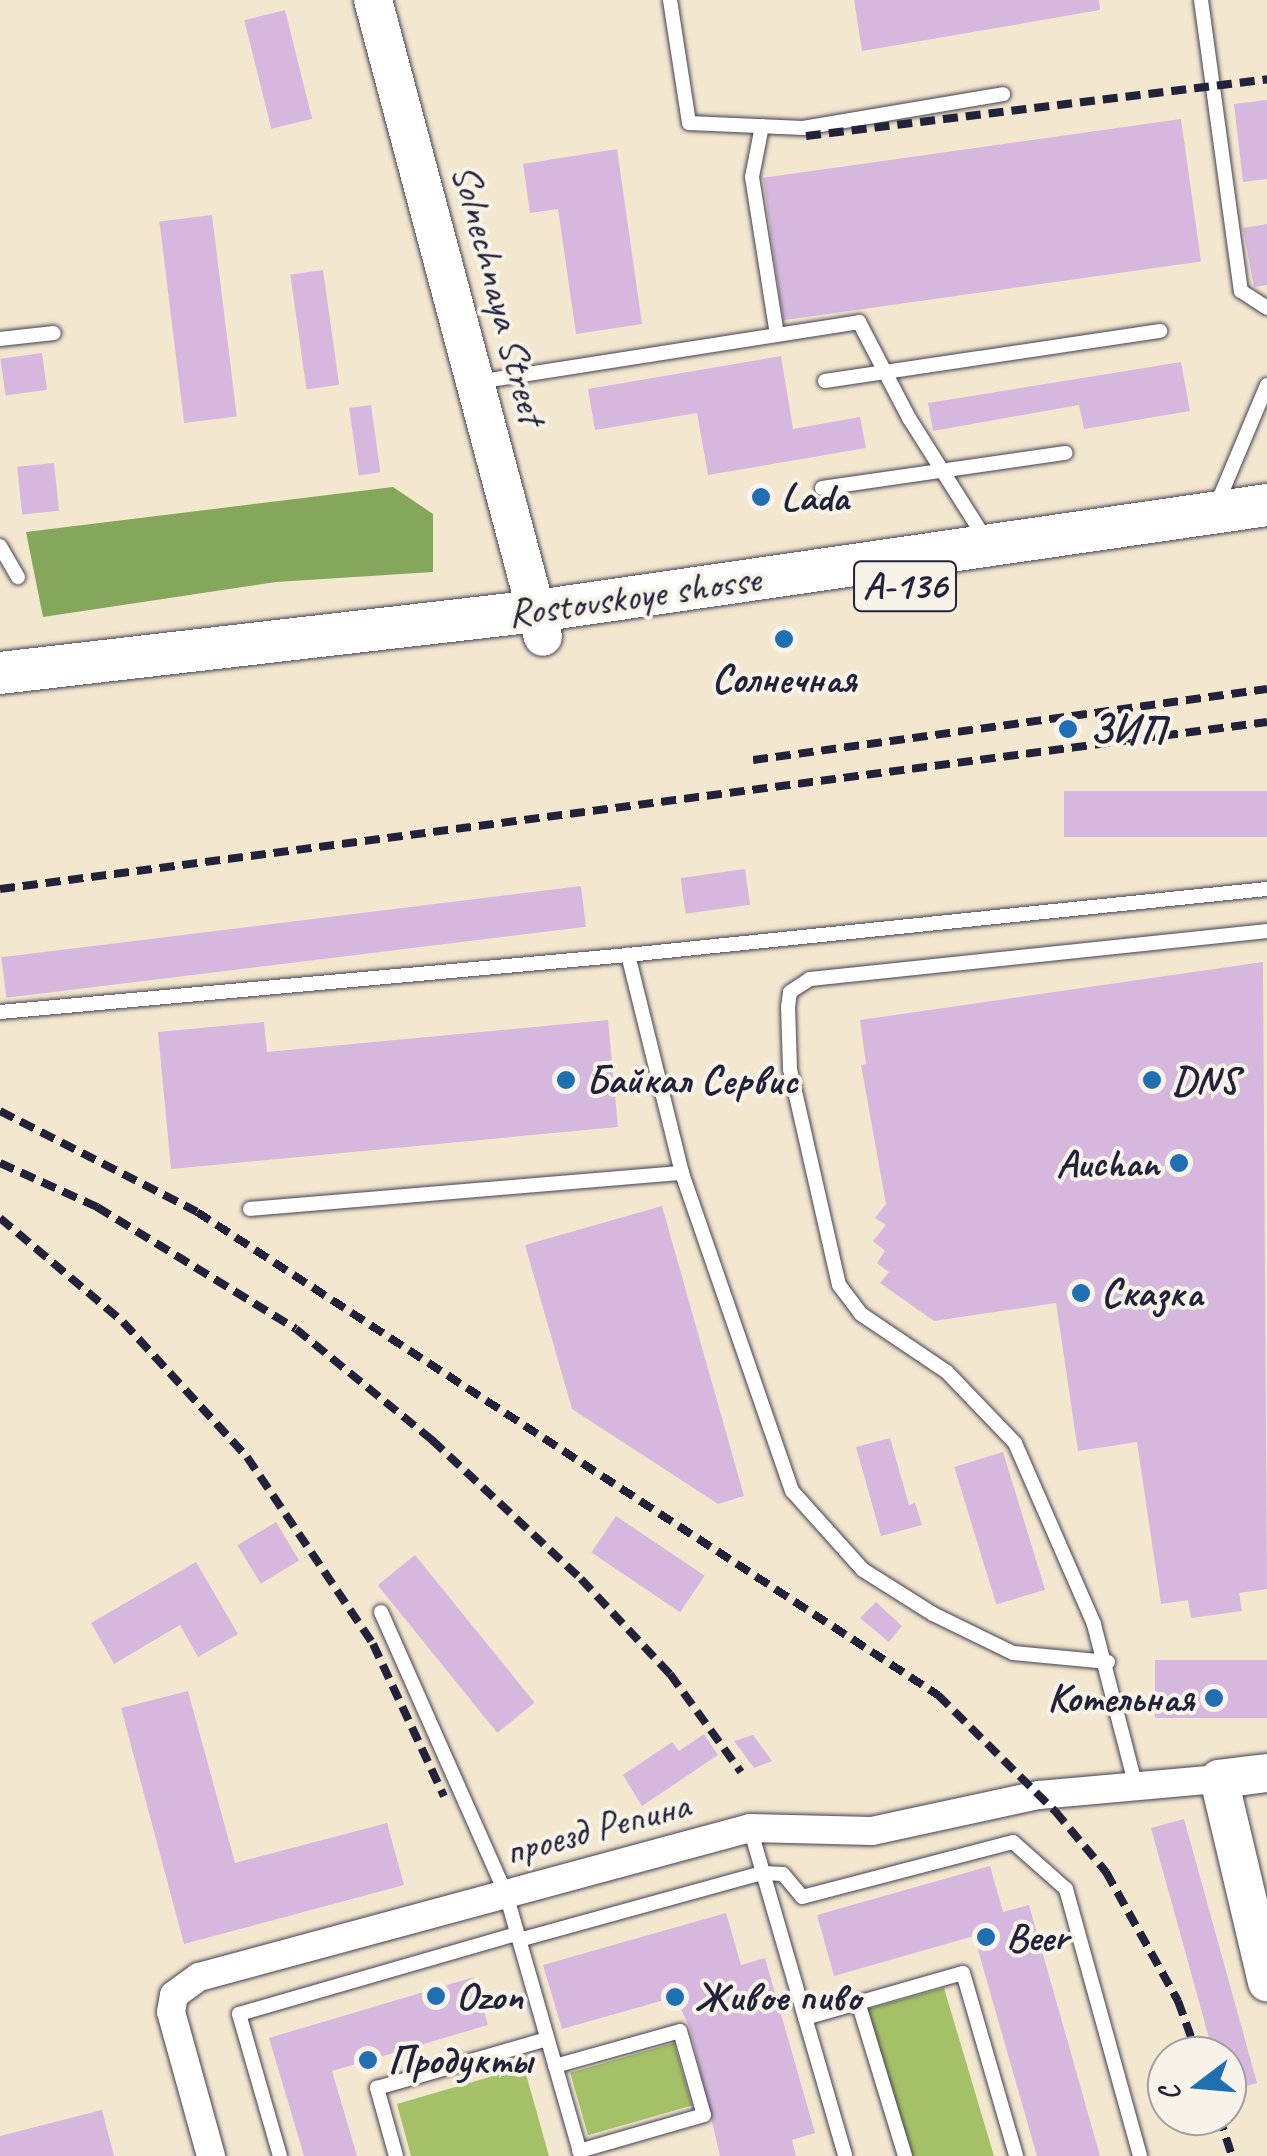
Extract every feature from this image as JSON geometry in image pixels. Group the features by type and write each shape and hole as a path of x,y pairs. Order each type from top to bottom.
{"main road":[{"name":"Solnechnaya Street","path":"374,0 540,624"},
{"path":"415,625 488,603 509,570 470,390 477,382"},
{"name":"Rostovskoye shosse","path":"0,673 415,625 540,624 989,545 1267,505"},
{"name":"Rostovskoye shosse","path":"0,702 540,624 1267,535"},
{"path":"1267,1772 1219,1780 1267,1982"}],"street":[{"name":"проезд Репина","path":"211,2156 171,2012 185,1983 750,1828 872,1831 1039,1795 1135,1783 1219,1780"}],"lane":[{"path":"670,0 690,124 803,128 1003,94"},
{"path":"1201,0 1241,291 1267,308"},
{"path":"762,126 752,176 777,334"},
{"path":"477,382 859,322 989,545"},
{"path":"825,381 1160,331"},
{"path":"0,339 54,332"},
{"path":"1213,513 1267,384"},
{"path":"822,488 1066,452"},
{"path":"0,546 18,577"},
{"path":"0,1012 628,955 1267,889"},
{"path":"1135,1783 1108,1662 1015,1443 948,1372 861,1314 839,1286 790,1070 790,992 810,979 1267,931"},
{"path":"628,955 682,1173 792,1492 864,1570 933,1614 1013,1653 1108,1662"},
{"path":"250,1209 682,1173"},
{"path":"381,1612 506,1894 547,2040 580,2153 704,2115 680,2030 555,2066"},
{"path":"750,1828 845,2156"},
{"path":"280,2156 240,2014 763,1873 782,1874 802,1897 1013,1842 1066,1889 1140,2156"},
{"path":"805,2018 963,1973 1016,2156"},
{"path":"858,2002 904,2156"},
{"path":"396,2156 377,2088 547,2040"}],"green space":[{"path":"393,487 433,514 433,572 276,582 43,617 26,532"},
{"path":"944,1988 994,2156 912,2156 868,2009"},
{"path":"674,2043 692,2105 588,2135 570,2073"},
{"path":"524,2067 549,2156 411,2156 397,2104"}],"building":[{"path":"854,0 1099,0 1100,10 862,51"},
{"path":"285,10 312,119 271,129 244,20"},
{"path":"1267,100 1267,179 1243,182 1234,104"},
{"path":"1181,119 1201,262 783,320 763,178"},
{"path":"617,149 642,324 576,334 558,209 530,213 523,164"},
{"path":"212,215 237,416 184,423 159,221"},
{"path":"1267,224 1267,285 1254,287 1243,228"},
{"path":"323,270 339,385 306,389 290,275"},
{"path":"42,353 47,390 6,395 0,359"},
{"path":"781,356 793,429 860,417 866,448 708,475 697,413 595,430 588,389"},
{"path":"1181,362 1190,411 1084,429 1079,405 933,431 928,403"},
{"path":"371,405 380,472 359,475 349,408"},
{"path":"54,463 59,511 22,515 17,467"},
{"path":"1064,791 1267,791 1267,837 1064,837"},
{"path":"745,869 750,905 686,914 681,878"},
{"path":"581,886 586,927 6,998 1,957"},
{"name":"Сказка","path":"1263,962 1267,1589 1239,1593 1242,1611 1191,1618 1188,1600 1161,1604 1137,1442 1078,1451 1056,1303 934,1321 880,1283 889,1272 877,1263 885,1251 873,1241 886,1225 875,1218 886,1204 861,1065 866,1064 860,1020"},
{"path":"608,1020 618,1127 171,1169 158,1032 264,1022 267,1052"},
{"path":"662,1206 744,1496 718,1504 572,1409 525,1245"},
{"path":"890,1438 909,1505 915,1503 922,1525 881,1536 856,1447"},
{"path":"1003,1452 1045,1590 996,1605 954,1467"},
{"path":"616,1516 705,1576 680,1612 591,1552"},
{"path":"276,1522 299,1561 261,1584 237,1545"},
{"path":"415,1555 535,1703 497,1733 378,1585"},
{"path":"196,1562 238,1634 198,1657 180,1625 114,1664 91,1623"},
{"path":"876,1602 902,1626 889,1642 860,1618"},
{"name":"Котельная","path":"1155,1660 1267,1660 1267,1718 1155,1718"},
{"path":"188,1691 235,1863 387,1823 404,1885 184,1944 121,1708"},
{"path":"704,1734 718,1755 642,1806 623,1775 672,1742 679,1751"},
{"path":"753,1735 772,1761 754,1768 734,1741"},
{"path":"1184,1819 1244,2036 1208,2036 1151,1828"},
{"path":"990,1866 1003,1912 1029,1905 1100,2156 1037,2156 974,1936 834,1976 817,1915"},
{"path":"726,1913 741,1965 765,1958 815,2133 792,2140 796,2156 720,2156 690,2028 675,1997 562,2029 543,1965"},
{"path":"474,1977 488,2025 332,2071 357,2156 304,2156 269,2038"},
{"path":"1247,2047 1257,2083 1247,2086"},
{"path":"102,2110 114,2156 0,2156 0,2136"}],"railway":[{"path":"806,136 1267,79"},
{"path":"753,760 1267,689"},
{"path":"0,889 1267,722"},
{"path":"0,1111 197,1212 938,1695 1055,1811 1106,1872 1178,2001 1191,2036"},
{"path":"0,1163 97,1207 296,1329 432,1440 581,1579 670,1674 741,1772"},
{"path":"0,1218 123,1322 247,1457 373,1644 444,1796"},
{"path":"1226,2136 1232,2156"}],"place":[{"name":"Lada","path":"761,497"},
{"name":"Солнечная","path":"784,639"},
{"name":"ЗИП","path":"1068,729"},
{"name":"Байкал Сервис","path":"566,1080"},
{"name":"DNS","path":"1152,1080"},
{"name":"Auchan","path":"1179,1163"},
{"name":"Сказка","path":"1081,1293"},
{"name":"Котельная","path":"1214,1698"},
{"name":"Beer","path":"986,1937"},
{"name":"Ozon","path":"436,1996"},
{"name":"Живое пиво","path":"675,1997"},
{"name":"Продукты","path":"368,2060"}]}
